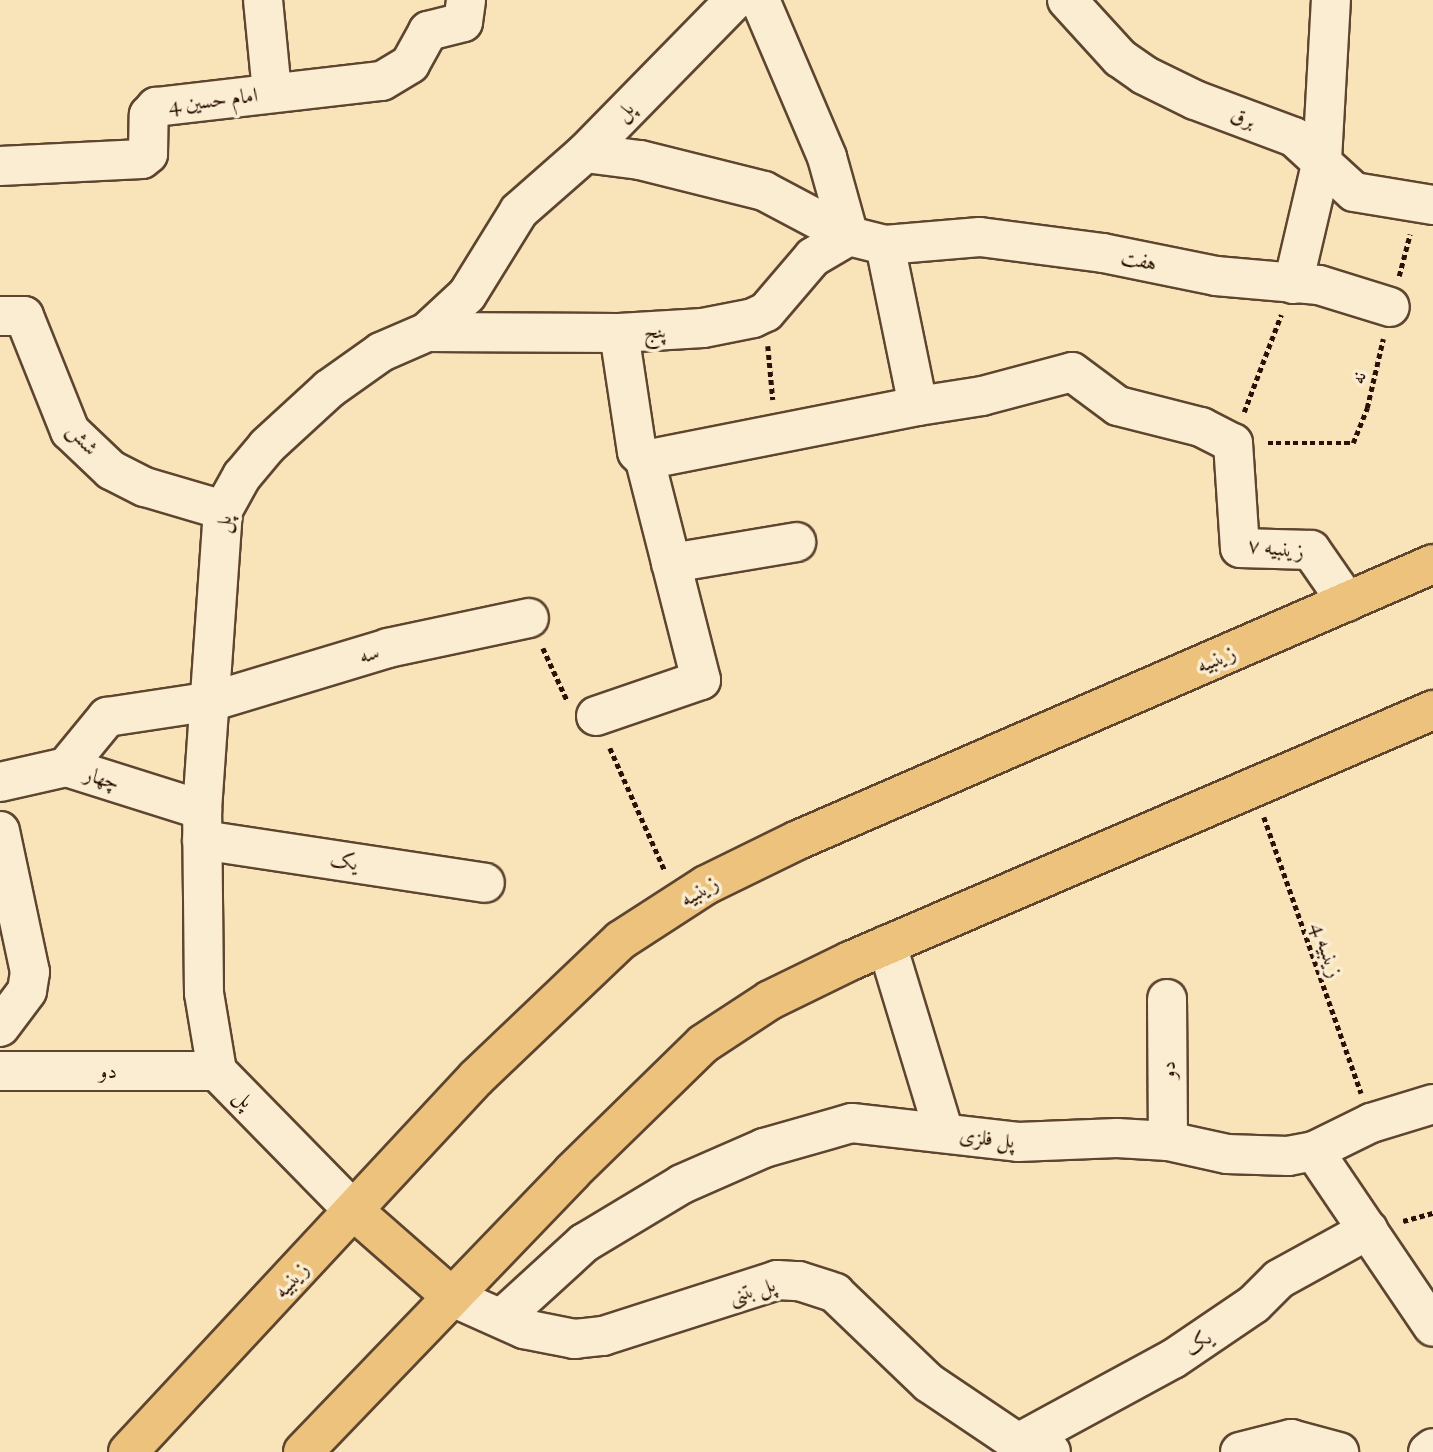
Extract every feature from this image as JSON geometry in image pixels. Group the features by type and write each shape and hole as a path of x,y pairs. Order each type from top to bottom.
{"main road":[{"name":"زینبیه","path":"128,1452 476,1078 621,940 679,903 798,840 1433,564"},
{"path":"303,1452 452,1297 703,1044 770,1000 887,945 1433,710"},
{"path":"354,1211 452,1297"}],"street":[{"path":"263,0 272,92"},
{"name":"امام حسین 4","path":"0,166 142,159 150,146 152,109 272,92 364,87 399,74 418,55 428,31 463,22 466,0"},
{"name":"پل","path":"354,1211 217,1071 204,993 202,825 213,701 212,625 223,510 242,476 267,446 329,389 381,352 427,332 467,295 519,211 585,153 735,0"},
{"path":"760,0 827,157 867,240 918,405"},
{"name":"برق","path":"1068,0 1120,58 1144,75 1195,100 1294,137 1354,192 1426,204"},
{"path":"1293,284 1322,160 1331,0"},
{"path":"585,153 640,160 764,191 867,240"},
{"name":"هفت","path":"867,240 980,237 1293,284 1319,285 1390,307"},
{"path":"766,312 795,273 867,240"},
{"name":"پنج","path":"427,332 619,333 703,328 766,312"},
{"name":"شش","path":"0,316 24,316 71,431 111,470 145,487 223,510"},
{"path":"596,716 701,680 645,460 637,452 619,333"},
{"path":"645,460 776,436 918,405 982,396 1072,372 1118,406 1200,428 1233,443"},
{"name":"زینبیه ۷","path":"1233,443 1240,548 1311,550 1347,602"},
{"path":"671,563 796,542"},
{"name":"سه","path":"66,767 107,717 213,701 388,649 529,618"},
{"name":"چهار","path":"0,782 66,767 202,825"},
{"name":"یک","path":"202,825 485,883"},
{"path":"0,831 30,972 27,991 0,1027"},
{"path":"887,945 944,1133"},
{"name":"دو","path":"1167,999 1168,1141"},
{"name":"دو","path":"0,1071 217,1071"},
{"name":"پل فلزی","path":"503,1317 584,1244 682,1184 764,1148 852,1123 1018,1143 1117,1138 1168,1141 1227,1154 1288,1156 1314,1150 1371,1123 1433,1104"},
{"path":"1314,1150 1433,1327"},
{"name":"یک","path":"1035,1448 1254,1304 1279,1279 1368,1230"},
{"name":"پل بتنی","path":"452,1297 474,1309 503,1317 524,1329 574,1339 603,1336 777,1280 799,1281 835,1293 929,1383 1035,1448"},
{"path":"1240,1452 1291,1439 1339,1452"},
{"path":"1428,1452 1433,1448"}],"path":[{"name":"نه","path":"1233,443 1353,443 1367,408 1390,307 1426,204"},
{"path":"1233,443 1293,284"},
{"path":"766,312 776,436"},
{"path":"529,618 572,711 596,716 679,903"},
{"name":"زینبیه 4","path":"1254,787 1371,1123"}]}
